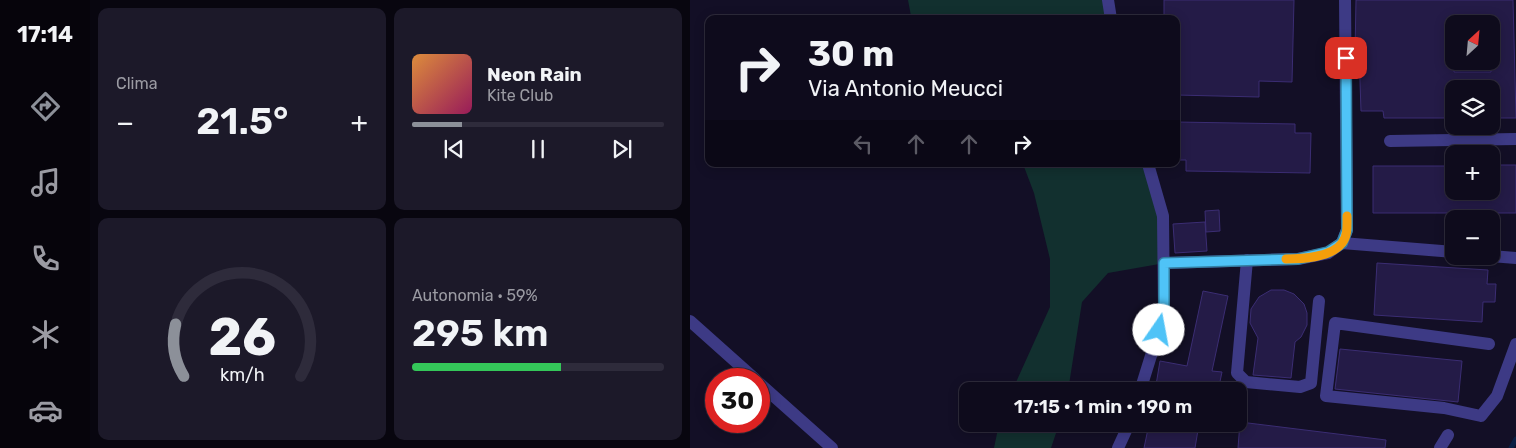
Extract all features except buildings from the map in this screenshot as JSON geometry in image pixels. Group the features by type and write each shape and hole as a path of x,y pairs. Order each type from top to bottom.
{"street":[{"path":"1108,0 1110,15"},
{"path":"1164,263 1298,259 1328,252 1342,243 1347,230 1345,0"},
{"path":"1390,141 1516,139"},
{"path":"1143,382 1164,314 1163,216 1149,167"},
{"path":"1342,243 1445,251"},
{"path":"1500,257 1516,258"},
{"path":"1247,260 1237,373 1246,382 1300,387 1311,383 1319,301"},
{"path":"690,321 743,368"},
{"path":"1488,344 1335,323 1326,396 1444,408 1481,416 1497,396 1516,344"},
{"path":"770,392 832,448"},
{"path":"1118,448 1125,432"},
{"path":"1440,448 1448,435"}],"green space":[{"path":"908,0 1108,0 1110,15 911,15"},
{"path":"1024,167 1149,167 1163,216 1165,263 1108,273 1082,302 1069,382 1016,382 1050,307 1050,259 1034,193"},
{"path":"997,432 1056,432 1051,448 994,448"}],"waterway":[{"path":"1511,448 1516,439"}],"slow traffic":[{"path":"1286,259 1298,259 1328,252 1342,243 1347,230 1347,216"}],"route":[{"path":"1159,330 1164,314 1164,263 1298,259 1328,252 1342,243 1347,230 1346,58"}]}
